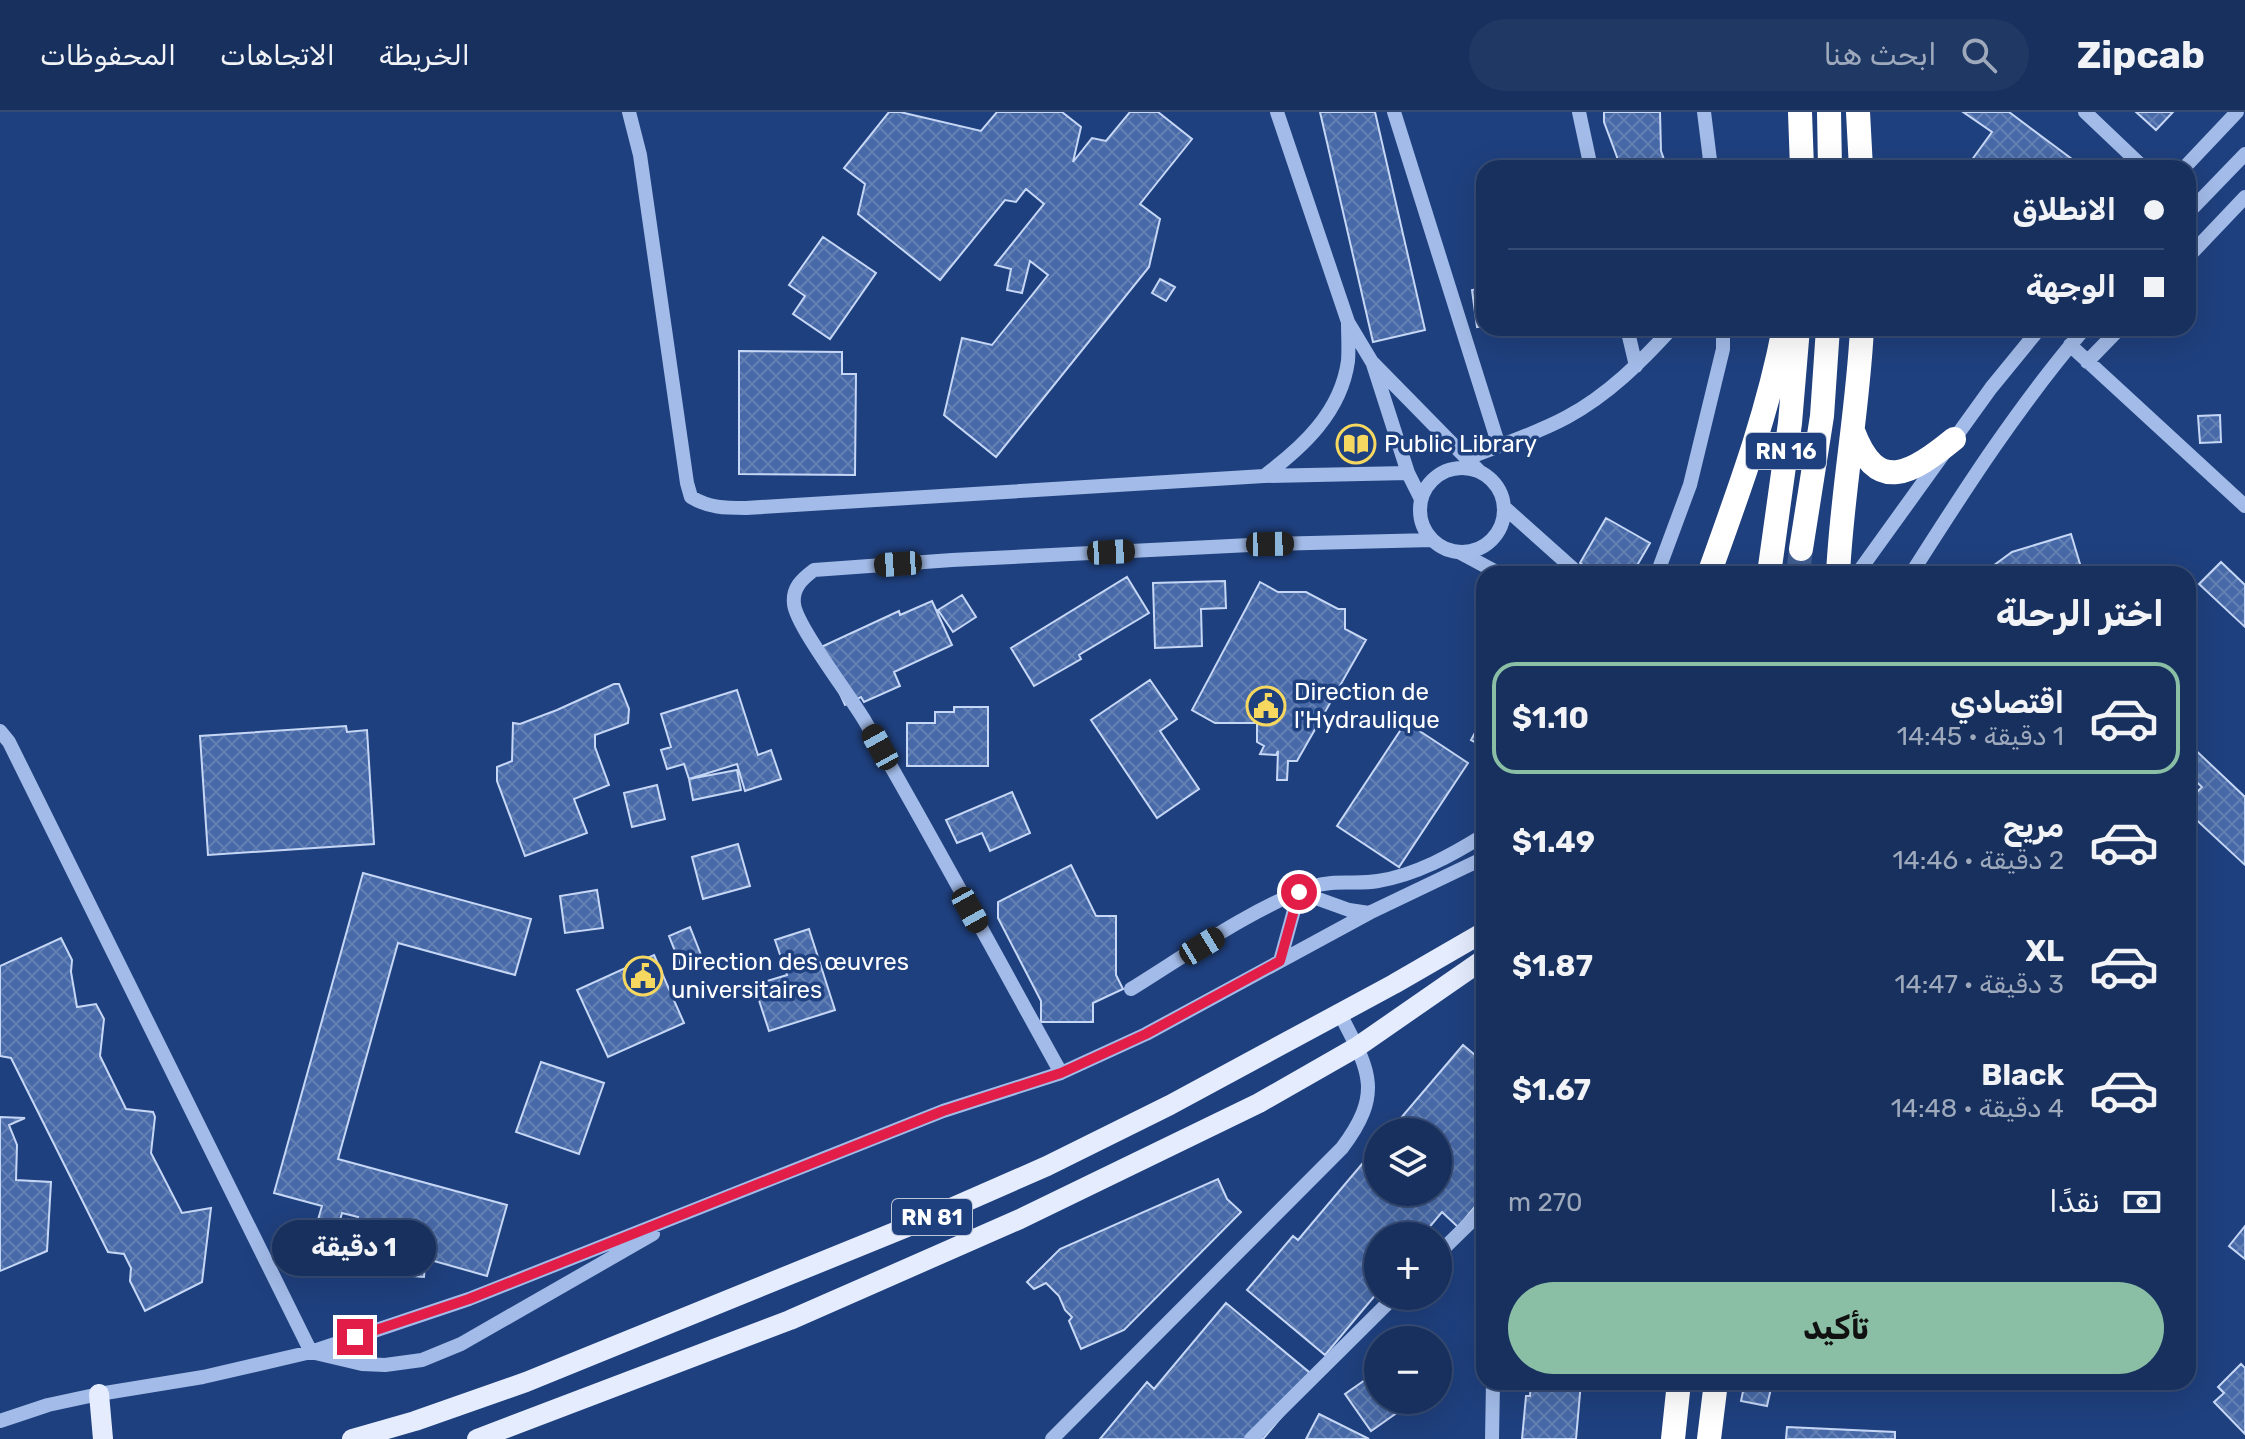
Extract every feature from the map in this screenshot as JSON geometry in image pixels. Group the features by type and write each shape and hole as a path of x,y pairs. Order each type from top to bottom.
{"highway":[{"path":"1800,112 1802,160"},
{"path":"1829,112 1830,160"},
{"path":"1858,112 1861,160"},
{"path":"1712,566 1756,442 1782,336"},
{"name":"RN 16","path":"1770,566 1790,423 1797,336"},
{"name":"RN 16","path":"1801,549 1822,416 1827,336"},
{"path":"1838,566 1861,336"},
{"path":"1852,430 1867,462 1888,472 1899,472 1926,460 1954,439"},
{"path":"1673,1439 1678,1390"},
{"path":"1709,1439 1715,1390"}],"main road":[{"name":"RN 81","path":"352,1439 415,1421 526,1382 917,1223 1047,1166 1170,1105 1476,937"},
{"name":"RN 81","path":"477,1439 790,1320 1020,1219 1259,1103 1357,1047 1476,965"},
{"path":"99,1394 103,1439"}],"street":[{"path":"629,112 640,155 674,408 691,497 712,508 1264,476 1408,473"},
{"path":"1277,112 1348,322 1372,362 1408,473 1421,499"},
{"path":"1394,112 1499,446"},
{"path":"1579,112 1589,160"},
{"path":"1704,112 1710,160"},
{"path":"2085,112 2136,160"},
{"path":"2192,160 2237,112"},
{"path":"2196,205 2245,154"},
{"path":"2196,249 2245,197"},
{"path":"1264,476 1299,450 1322,424 1340,391 1348,361 1348,322"},
{"path":"1629,336 1636,366"},
{"path":"1468,458 1566,418 1636,366 1664,336"},
{"path":"1660,566 1690,485 1723,349 1723,336"},
{"path":"1863,566 1991,388 2033,336"},
{"path":"1916,566 1995,443 2078,336"},
{"path":"2087,362 2112,336"},
{"path":"2070,345 2245,506"},
{"path":"1372,362 1480,472"},
{"path":"1458,552 1473,551 1487,545 1497,535 1503,521 1501,493 1492,480 1468,468 1444,472 1426,488 1420,514 1432,540 1444,549 1458,552 1485,566"},
{"path":"1504,507 1570,566"},
{"path":"1061,1073 865,719 803,625 793,605 795,590 801,580 814,570 952,560 1270,544 1432,540"},
{"path":"0,731 9,742 311,1352"},
{"path":"1131,989 1249,918 1299,892 1331,882 1379,881 1401,875 1433,863 1476,839"},
{"path":"0,1421 48,1405 203,1377 311,1352 469,1299 943,1111 1061,1073 1159,1027 1369,913 1476,862"},
{"path":"1280,961 1299,892"},
{"path":"1299,892 1349,910 1369,913"},
{"path":"1052,1439 1342,1148 1358,1127 1367,1107 1369,1087 1365,1065 1340,1014"},
{"path":"311,1352 362,1364 385,1365 422,1360 461,1344 697,1208"},
{"path":"1452,1240 1476,1217"},
{"path":"1251,1439 1381,1310"},
{"path":"1492,1439 1493,1390"}],"building":[{"path":"889,112 981,131 997,112 1062,112 1081,127 1073,162 1092,138 1106,141 1130,112 1158,112 1192,139 1140,204 1160,219 1149,267 996,457 944,415 962,338 992,345 1048,275 1030,261 1022,293 1007,290 1011,269 995,265 1044,204 1026,189 1016,202 1005,200 940,280 858,214 865,184 844,168"},
{"path":"1320,112 1375,112 1425,330 1373,342"},
{"path":"1604,112 1660,112 1664,160 1617,160 1604,122"},
{"path":"1963,112 2009,112 2073,160 1972,160 1992,132"},
{"path":"2136,112 2173,112 2156,130"},
{"path":"823,237 876,273 830,339 793,314 805,296 789,285"},
{"path":"1160,279 1175,287 1166,301 1152,293"},
{"path":"1476,289 1476,320 1472,290"},
{"path":"739,351 842,352 842,374 856,374 855,475 739,474"},
{"path":"2220,415 2221,442 2200,443 2198,416"},
{"path":"1606,518 1650,543 1637,566 1585,566 1580,563"},
{"path":"2071,534 2081,566 1993,566 2012,552"},
{"path":"2221,562 2245,585 2245,627 2199,584"},
{"path":"1127,577 1149,613 1034,686 1011,648"},
{"path":"1225,581 1226,608 1201,609 1202,646 1155,648 1153,583"},
{"path":"1260,582 1278,592 1306,592 1338,609 1345,609 1345,629 1366,640 1297,761 1288,761 1287,780 1277,780 1278,751 1276,755 1260,754 1264,746 1257,742 1257,723 1215,723 1192,710"},
{"path":"962,595 976,617 953,632 938,610"},
{"path":"932,601 952,645 894,672 900,686 864,702 861,697 845,705 819,648 899,611 900,615"},
{"path":"1150,680 1177,719 1160,731 1199,789 1157,818 1091,720"},
{"path":"619,684 629,709 628,723 595,735 595,747 609,785 574,799 587,833 525,856 497,781 497,767 512,761 513,723 520,724 557,710"},
{"path":"737,690 758,755 771,750 781,779 745,791 737,764 689,779 684,764 667,769 661,750 671,747 661,714"},
{"path":"954,707 988,707 988,766 907,766 907,723 935,723 935,712 954,712"},
{"path":"1406,722 1468,763 1399,867 1337,826"},
{"path":"346,726 347,732 367,730 374,844 208,855 200,736"},
{"path":"2196,751 2245,797 2245,865 2196,819 2196,793 2202,787 2196,781"},
{"path":"737,770 741,790 693,800 689,779"},
{"path":"657,785 665,819 632,827 624,793"},
{"path":"1012,792 1030,833 990,851 982,833 957,843 946,820"},
{"path":"738,844 750,886 703,899 692,857"},
{"path":"1071,865 1096,916 1116,916 1116,975 1123,989 1093,1003 1093,1022 1041,1022 1041,1001 998,918 998,902"},
{"path":"363,873 531,919 515,975 398,943 338,1159 507,1205 487,1276 427,1259 433,1238 409,1231 404,1247 353,1233 358,1217 342,1213 334,1242 313,1237 322,1206 274,1193"},
{"path":"597,890 603,928 565,933 560,896"},
{"path":"690,927 703,960 682,969 669,936"},
{"path":"809,929 835,1010 769,1031 754,985 787,975 775,940"},
{"path":"61,938 72,960 77,1007 96,1004 104,1019 100,1056 126,1109 153,1112 151,1153 182,1213 211,1208 202,1282 145,1311 130,1281 131,1268 124,1254 108,1252 11,1058 0,1056 0,966"},
{"path":"654,955 684,1023 608,1057 577,990"},
{"path":"1463,1045 1476,1054 1476,1206 1458,1227 1442,1212 1434,1222 1364,1222 1364,1309 1325,1355 1247,1290 1293,1236 1298,1240 1364,1162 1364,1206 1452,1206 1452,1118 1401,1118"},
{"path":"541,1062 604,1083 579,1154 516,1132"},
{"path":"0,1117 25,1118 9,1125 17,1145 16,1180 51,1182 47,1251 0,1271"},
{"path":"1218,1179 1227,1199 1241,1212 1124,1330 1081,1349 1069,1321 1072,1317 1059,1296 1046,1283 1034,1289 1027,1282 1060,1249"},
{"path":"2245,1226 2245,1259 2229,1246"},
{"path":"355,1241 372,1243 371,1256 354,1254"},
{"path":"406,1248 426,1250 424,1277 385,1274 386,1259 405,1260"},
{"path":"1226,1303 1315,1377 1263,1439 1100,1439 1147,1382 1154,1389"},
{"path":"2241,1364 2245,1368 2245,1434 2214,1402 2224,1393 2218,1387"},
{"path":"1364,1381 1364,1414 1395,1414 1371,1431 1345,1394"},
{"path":"1530,1390 1580,1390 1576,1439 1522,1439 1526,1396 1530,1396"},
{"path":"1743,1390 1771,1390 1767,1406 1741,1401"},
{"path":"1319,1414 1369,1439 1306,1439"},
{"path":"1787,1427 1895,1432 1895,1439 1786,1439"}],"tunnel":[{"path":"1799,566 1801,549"}],"place":[{"name":"Public Library","path":"1356,444"},
{"name":"Direction de l'Hydraulique","path":"1266,706"},
{"name":"Direction des œuvres universitaires","path":"643,976"}],"route":[{"path":"355,1337 469,1299 943,1111 1061,1073 1146,1034 1280,961 1299,892"}]}
